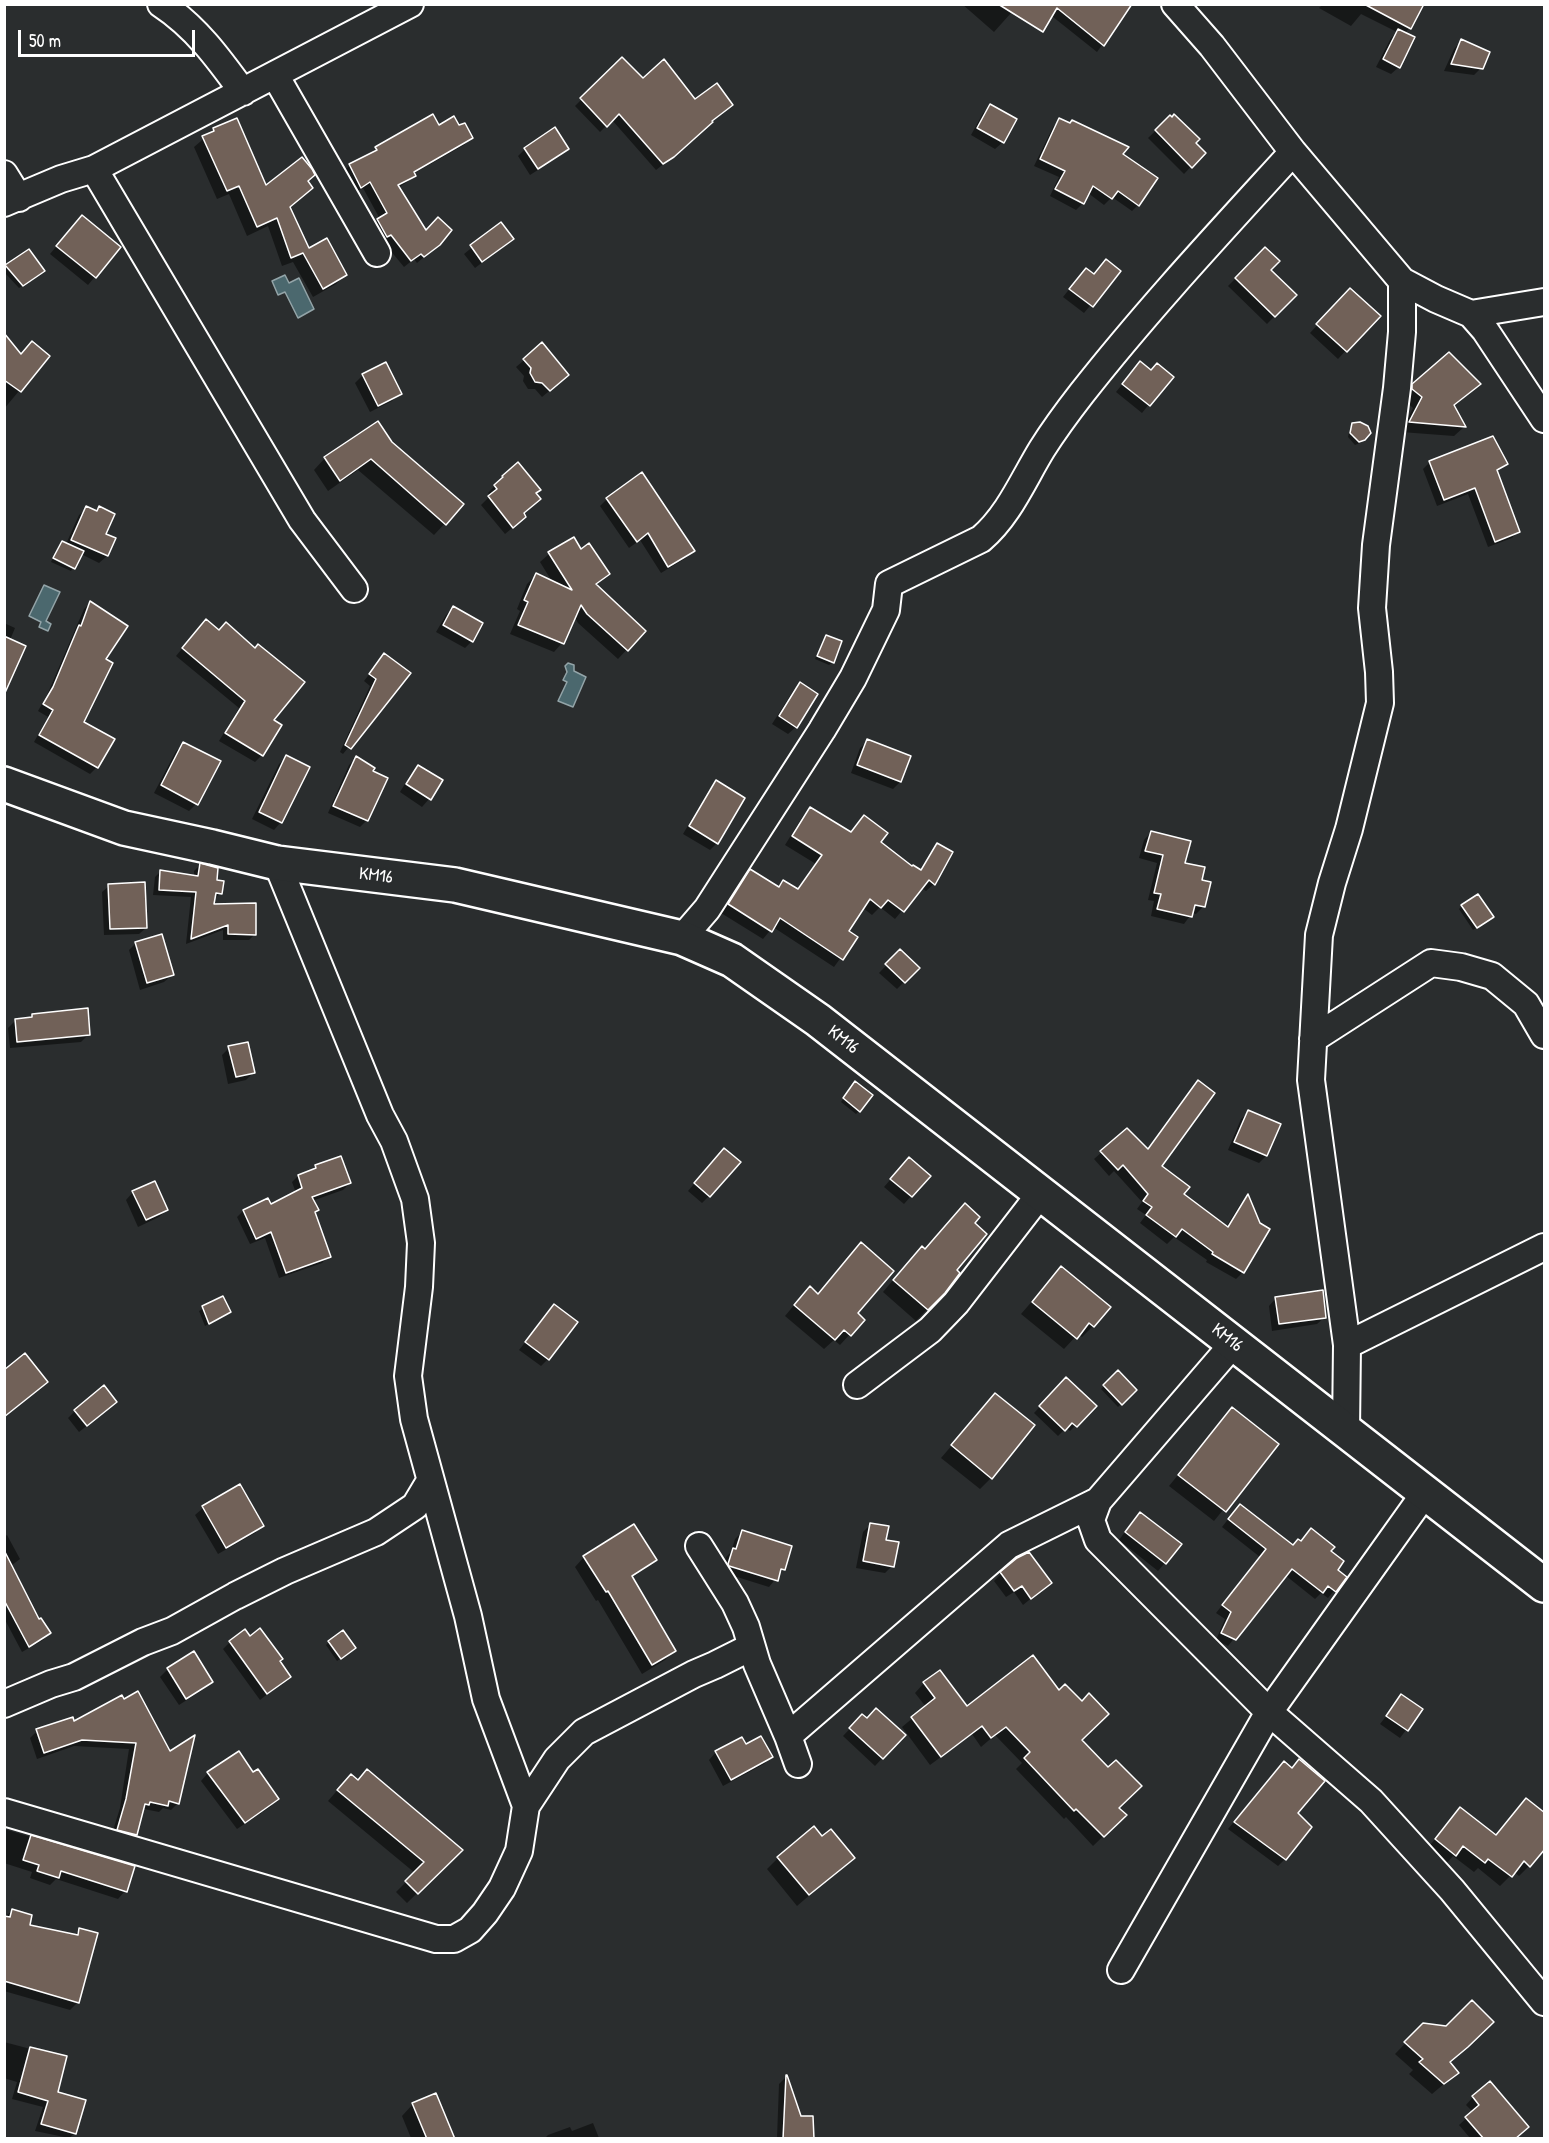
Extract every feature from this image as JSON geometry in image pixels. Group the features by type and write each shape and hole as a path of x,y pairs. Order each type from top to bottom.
{"street":[{"path":"161,4 208,44 243,92"},
{"path":"4,174 12,200 61,179 94,169 410,4"},
{"path":"1175,4 1212,46 1293,152 1402,281 1471,314 1485,330 1545,419"},
{"path":"275,75 377,253"},
{"path":"682,938 706,909 853,678 886,610 889,584 981,539 992,529 1006,513 1043,447 1082,394 1175,281 1293,152"},
{"path":"94,169 302,520 354,589"},
{"path":"1346,1430 1347,1345 1311,1080 1320,935 1380,703 1372,598 1376,545 1397,388 1402,332 1402,281"},
{"path":"1402,332 1436,299"},
{"path":"1471,314 1545,302"},
{"name":"KM16","path":"4,784 124,828 212,846 277,863 454,885 682,938 732,960 818,1020 1545,1585"},
{"path":"277,863 380,1115 394,1141 415,1199 421,1243 419,1287 408,1376 414,1419 468,1616 486,1699 526,1806"},
{"path":"1313,1039 1431,963 1461,966 1492,976 1526,1004 1545,1035"},
{"path":"857,1386 930,1330 950,1310 1041,1193"},
{"path":"1347,1345 1545,1247"},
{"path":"1234,1343 1098,1501 1091,1520 1098,1540 1269,1712 1371,1801 1452,1890 1545,2002"},
{"path":"4,1704 74,1677 143,1642 172,1631 285,1571 376,1532 415,1506 430,1481"},
{"path":"1121,1970 1269,1712 1425,1493"},
{"path":"788,1736 1009,1545 1098,1501"},
{"path":"699,1546 735,1603 746,1627 751,1647 798,1764"},
{"path":"4,1812 436,1940 454,1939 470,1930 491,1905 507,1879 519,1851 526,1806 557,1759 584,1731 751,1647"}],"water":[{"path":"285,275 289,283 299,278 314,309 298,318 285,292 278,295 272,281"},
{"path":"44,585 60,592 46,621 51,624 48,631 39,627 41,622 29,616"},
{"path":"568,663 574,665 574,671 586,677 573,707 558,701 567,682 563,680 567,672 565,666"}],"building":[{"path":"998,4 1132,4 1104,46 1057,8 1043,32"},
{"path":"1364,4 1424,4 1411,29"},
{"path":"1398,29 1415,37 1400,68 1383,59"},
{"path":"1461,39 1490,52 1483,69 1451,64"},
{"path":"622,57 643,78 664,59 695,99 717,83 733,105 663,164 619,114 607,127 580,98"},
{"path":"990,104 1017,119 1004,143 977,128"},
{"path":"433,114 439,125 454,116 459,125 465,123 473,138 414,172 416,176 398,185 426,230 438,217 452,230 440,245 424,257 421,254 411,261 391,235 387,237 377,219 387,213 370,182 361,188 349,164 377,150 375,147"},
{"path":"1174,114 1200,139 1196,143 1206,153 1192,168 1155,130 1170,115 1172,117"},
{"path":"237,118 266,185 302,157 312,169 315,175 308,181 313,188 290,207 309,248 327,238 347,275 323,289 303,253 291,258 277,218 257,227 239,186 227,191 202,136 214,131 213,128"},
{"path":"1059,118 1070,123 1072,120 1129,147 1123,154 1158,178 1139,206 1118,191 1112,199 1093,186 1084,204 1055,189 1065,171 1040,159"},
{"path":"555,127 569,149 538,169 524,148"},
{"path":"82,215 121,247 96,278 56,246"},
{"path":"501,222 514,239 482,262 470,245"},
{"path":"1265,247 1280,261 1271,270 1297,295 1275,317 1235,278"},
{"path":"29,249 45,271 23,286 5,265"},
{"path":"1106,259 1121,271 1093,307 1069,289 1086,268 1094,274"},
{"path":"1350,288 1381,316 1347,352 1316,324"},
{"path":"4,333 21,354 32,341 50,356 21,392 4,380"},
{"path":"542,342 569,375 550,391 542,383 535,382 530,373 531,368 523,359"},
{"path":"1449,352 1481,384 1454,405 1466,427 1409,422 1422,397 1412,389 1412,384"},
{"path":"1140,361 1151,370 1157,363 1174,377 1150,406 1122,384"},
{"path":"386,362 402,394 378,406 362,374"},
{"path":"378,421 392,442 464,504 446,525 371,459 340,481 324,457"},
{"path":"1360,422 1368,426 1371,433 1365,440 1359,442 1350,433 1352,423"},
{"path":"1493,436 1508,464 1497,470 1520,532 1495,542 1475,488 1444,500 1429,461"},
{"path":"518,462 541,490 536,493 541,499 524,513 526,517 513,528 488,496 497,489 494,485"},
{"path":"642,472 695,551 668,567 648,533 637,542 606,498"},
{"path":"86,506 97,511 99,506 115,514 106,534 116,538 108,556 71,540"},
{"path":"574,537 581,549 589,543 610,574 596,584 646,631 628,651 587,614 581,605 564,644 518,625 528,602 524,600 536,573 572,590 548,552"},
{"path":"62,541 84,551 75,569 53,558"},
{"path":"90,601 128,626 106,659 113,663 84,722 115,739 98,768 39,735 53,710 43,704 53,687 79,625 81,626"},
{"path":"453,606 483,623 473,642 443,625"},
{"path":"206,619 219,630 226,622 255,648 258,644 305,682 274,720 282,725 263,756 225,733 245,701 182,648"},
{"path":"826,635 842,641 834,663 817,656"},
{"path":"4,636 26,646 4,695"},
{"path":"384,653 411,673 351,749 345,745 376,679 369,674"},
{"path":"800,682 818,694 797,728 779,716"},
{"path":"867,739 911,756 901,782 857,765"},
{"path":"183,742 221,761 198,805 161,785"},
{"path":"286,755 310,767 282,823 259,812"},
{"path":"356,756 375,768 373,771 388,778 368,821 333,806"},
{"path":"418,765 443,780 431,800 406,784"},
{"path":"716,780 745,798 718,844 689,826"},
{"path":"810,807 851,832 864,815 888,833 881,842 912,866 921,870 937,843 953,852 935,885 929,880 904,912 888,900 881,908 870,899 849,931 858,937 843,960 780,918 772,932 728,904 750,869 779,887 783,880 798,889 822,855 792,836"},
{"path":"1151,831 1191,841 1185,863 1205,867 1202,880 1211,882 1205,907 1195,905 1192,917 1157,909 1161,894 1154,893 1163,855 1145,851"},
{"path":"200,863 218,868 217,880 224,881 222,894 216,893 214,904 256,903 256,935 228,934 228,925 191,939 196,892 159,890 160,870 198,876"},
{"path":"145,882 147,928 110,929 108,884"},
{"path":"1478,894 1494,917 1477,928 1461,905"},
{"path":"162,934 174,975 147,983 135,942"},
{"path":"900,949 920,968 905,983 885,964"},
{"path":"88,1008 90,1035 17,1042 15,1019 32,1017 32,1014"},
{"path":"248,1042 255,1073 236,1077 228,1046"},
{"path":"1198,1080 1215,1093 1162,1166 1190,1187 1184,1194 1228,1227 1248,1194 1260,1223 1270,1229 1244,1273 1212,1254 1213,1252 1182,1229 1176,1237 1146,1215 1152,1207 1143,1201 1148,1194 1123,1165 1118,1170 1100,1151 1127,1128 1148,1149"},
{"path":"855,1081 873,1095 860,1112 843,1098"},
{"path":"1248,1110 1281,1124 1267,1156 1234,1142"},
{"path":"724,1148 741,1162 710,1197 694,1183"},
{"path":"341,1156 351,1183 312,1197 319,1210 315,1212 331,1257 286,1273 271,1232 256,1239 243,1210 268,1198 271,1204 302,1188 298,1175 316,1168 315,1165"},
{"path":"909,1157 931,1176 912,1197 890,1179"},
{"path":"155,1181 168,1210 146,1220 132,1191"},
{"path":"965,1203 980,1217 975,1223 987,1234 957,1270 960,1273 945,1293 928,1310 893,1280 922,1246 925,1249"},
{"path":"861,1242 894,1271 858,1313 865,1320 851,1336 844,1330 835,1340 794,1305 810,1286 818,1294"},
{"path":"1061,1266 1111,1307 1094,1327 1089,1323 1077,1339 1032,1302"},
{"path":"1323,1290 1326,1318 1279,1324 1275,1297"},
{"path":"223,1296 231,1312 209,1324 202,1306"},
{"path":"554,1304 578,1322 549,1360 525,1342"},
{"path":"25,1353 48,1382 4,1417 4,1370"},
{"path":"1118,1370 1137,1390 1122,1405 1103,1385"},
{"path":"1066,1377 1097,1406 1077,1427 1072,1423 1065,1431 1039,1406"},
{"path":"104,1385 117,1402 87,1426 74,1410"},
{"path":"995,1393 1035,1425 992,1479 951,1445"},
{"path":"1232,1407 1279,1444 1226,1512 1178,1475"},
{"path":"240,1484 264,1526 226,1548 202,1506"},
{"path":"1240,1504 1293,1545 1298,1539 1301,1541 1311,1528 1335,1547 1331,1551 1344,1561 1338,1570 1347,1577 1336,1592 1328,1586 1323,1593 1292,1569 1236,1640 1221,1633 1231,1612 1222,1605 1266,1549 1228,1519"},
{"path":"1140,1512 1182,1544 1166,1564 1125,1532"},
{"path":"870,1523 889,1526 886,1540 899,1542 894,1567 863,1561"},
{"path":"634,1524 657,1560 632,1576 676,1651 652,1665 608,1591 606,1592 583,1556"},
{"path":"742,1530 792,1546 785,1570 781,1569 778,1581 729,1566 733,1548 736,1549"},
{"path":"4,1550 39,1619 41,1618 51,1633 29,1647 4,1600"},
{"path":"1029,1552 1052,1583 1031,1599 1022,1586 1014,1591 1000,1572 1017,1558"},
{"path":"260,1628 283,1659 280,1661 291,1677 267,1694 229,1641 245,1629 250,1636"},
{"path":"343,1630 356,1648 341,1659 328,1641"},
{"path":"194,1651 213,1682 186,1699 167,1668"},
{"path":"1033,1655 1059,1690 1065,1684 1082,1701 1089,1693 1109,1714 1082,1740 1108,1767 1116,1760 1142,1786 1119,1808 1127,1815 1104,1837 1076,1809 1074,1811 1024,1758 1030,1752 1006,1727 991,1738 982,1726 941,1757 911,1717 935,1698 923,1682 940,1670 967,1706"},
{"path":"138,1691 170,1751 195,1735 179,1804 169,1801 168,1806 150,1802 149,1805 145,1804 137,1835 117,1830 126,1799 136,1743 82,1740 44,1753 36,1729 73,1717 74,1721 122,1695 124,1699"},
{"path":"1401,1694 1423,1709 1408,1731 1386,1716"},
{"path":"876,1708 906,1735 883,1759 849,1728 862,1714 867,1718"},
{"path":"761,1736 773,1757 731,1780 715,1751 742,1737 746,1744"},
{"path":"239,1751 253,1772 258,1769 279,1799 245,1823 207,1772"},
{"path":"1299,1759 1325,1781 1298,1813 1312,1827 1286,1860 1234,1822 1284,1761 1292,1768"},
{"path":"367,1769 463,1850 418,1894 405,1881 424,1862 337,1790 351,1774 358,1780"},
{"path":"1526,1798 1545,1813 1545,1849 1530,1867 1524,1861 1512,1877 1488,1859 1485,1863 1463,1846 1456,1856 1435,1839 1460,1807 1496,1835"},
{"path":"814,1826 822,1836 831,1829 855,1858 809,1895 777,1857"},
{"path":"31,1835 135,1866 127,1892 61,1871 59,1878 37,1871 39,1865 23,1860"},
{"path":"12,1909 32,1915 30,1925 78,1935 79,1928 98,1933 79,2003 4,1981 4,1916 10,1917"},
{"path":"1472,2000 1494,2022 1450,2062 1459,2073 1444,2084 1419,2062 1423,2059 1404,2042 1423,2023 1446,2026"},
{"path":"30,2047 67,2056 58,2092 86,2100 76,2134 41,2124 48,2101 18,2092"},
{"path":"786,2075 801,2116 813,2116 814,2139 783,2139"},
{"path":"1490,2081 1529,2127 1515,2139 1484,2139 1465,2117 1479,2105 1472,2096"},
{"path":"436,2093 455,2139 427,2139 412,2103"}]}
